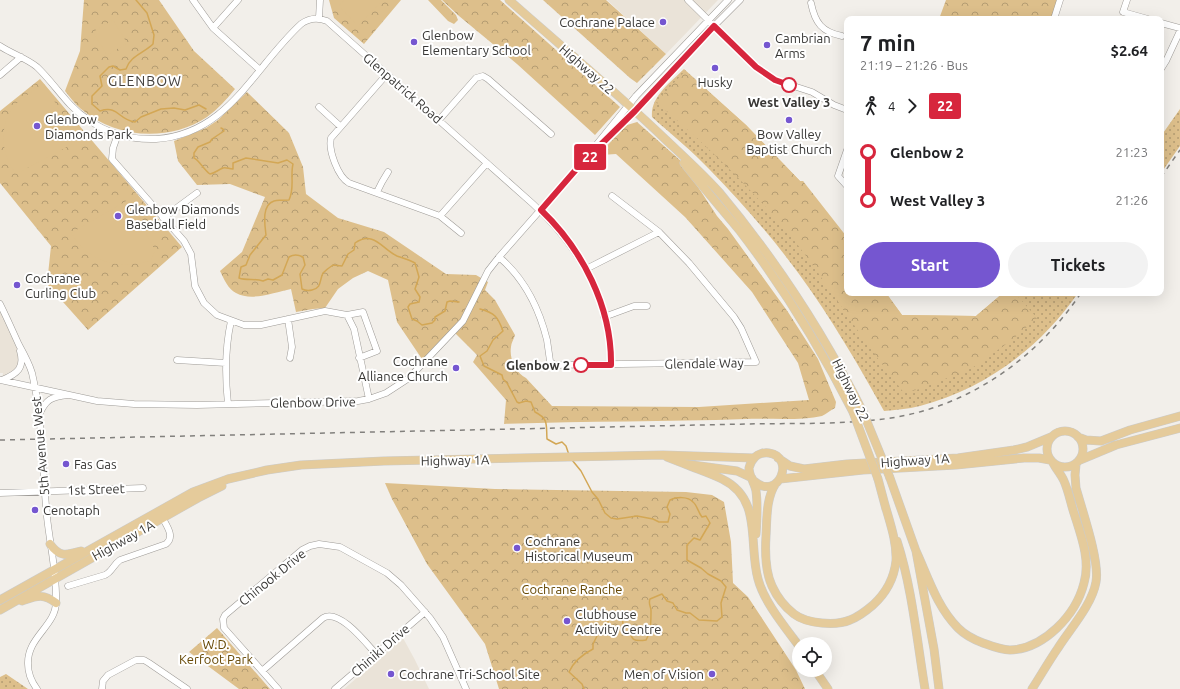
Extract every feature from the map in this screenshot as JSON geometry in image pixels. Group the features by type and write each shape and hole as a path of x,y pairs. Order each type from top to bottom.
{"main road":[{"name":"Highway 22","path":"509,0 665,138 718,192 754,237 833,354 863,412 890,478 916,551 934,649 939,689"},
{"name":"Highway 22","path":"665,138 762,262 820,349 853,412 878,479 903,561 925,689"},
{"path":"916,551 942,608 958,628 976,640 995,648 1010,650 1027,646 1044,638 1060,626 1076,605 1084,583 1086,565 1084,547 1064,481 1051,461 1047,450 1047,444 1051,437 1064,431 1086,440 1101,441 1130,430 1180,416"},
{"path":"1051,461 1064,468 1070,467 1116,445 1180,428"},
{"name":"Highway 1A","path":"778,458 790,466 804,469 847,464 958,458 1014,450 1027,447 1051,437"},
{"path":"1032,689 1058,647 1080,617 1096,582 1096,564 1076,488 1075,475 1083,448 1078,437"},
{"path":"754,558 757,505 753,480 749,468 754,458 764,453 774,455 778,458 783,468 778,481 771,491 768,506 765,549 768,576 772,587 781,601 795,615 811,622 832,624 850,621 867,611 882,597 892,580 896,561 894,538 885,505"},
{"name":"Highway 1A","path":"663,455 685,464 737,471 753,480"},
{"name":"Highway 1A","path":"0,600 158,510 193,492 228,479 301,465 384,461 663,455 754,458"},
{"name":"Highway 1A","path":"778,481 850,471 970,464 1024,458 1039,458 1051,461"},
{"path":"685,464 722,479 738,489 744,497 748,505 758,579 764,595 793,637"},
{"name":"Highway 1A","path":"0,610 198,498 249,475"},
{"path":"753,480 762,486 767,486 778,481"},
{"path":"50,544 57,552 65,554 94,547"},
{"path":"10,604 41,596 50,598 56,603"},
{"path":"820,677 828,689"}],"street":[{"path":"193,0 213,28 260,70"},
{"path":"213,28 238,0"},
{"path":"0,46 36,67 71,106 97,125 118,134 141,139 156,139 179,135 195,129 213,119 226,109 301,24 311,19 319,18 320,0"},
{"path":"688,0 756,67 770,77 812,92 834,105 844,109"},
{"name":"Glenbow Drive","path":"1,380 97,401 134,404 228,404 358,401 369,400 386,393 409,378 463,321 488,271 499,257 580,165 628,105 728,0"},
{"name":"Glenbow Drive","path":"580,165 635,111 740,0"},
{"path":"1055,16 1060,0"},
{"path":"1127,0 1123,12 1137,16"},
{"path":"811,3 813,14 819,24 832,34 842,36"},
{"name":"Glenpatrick Road","path":"319,18 330,23 541,210 568,241 586,269 596,290 604,317 610,346 611,365"},
{"path":"1164,24 1180,28"},
{"path":"1164,64 1180,31"},
{"path":"0,75 21,57"},
{"path":"387,74 332,136 330,144 339,174 346,181 440,216 461,233"},
{"path":"439,120 474,80 481,76 488,79 551,134"},
{"path":"319,107 340,126"},
{"path":"118,134 113,148 112,159 184,241 191,254 195,286 204,302 217,315 244,325 260,325 325,311 347,315 363,312 377,351 359,358"},
{"path":"844,159 838,176 844,183"},
{"path":"440,216 487,163"},
{"path":"377,192 388,172"},
{"path":"163,218 198,193"},
{"path":"586,269 659,232 612,196"},
{"name":"Glendale Way","path":"499,257 517,274 533,300 542,324 551,363 557,366 756,362 741,328 734,317 689,263 659,232"},
{"name":"5th Avenue West","path":"0,304 32,372 42,439 44,491 55,578 56,603"},
{"path":"604,317 634,306 646,306"},
{"path":"347,315 354,329 369,400"},
{"path":"288,319 292,347 290,358"},
{"path":"228,404 226,363 227,342 231,321"},
{"path":"1,380 16,373 21,364 21,354 17,340"},
{"path":"177,360 226,363"},
{"path":"39,416 44,405 52,398 72,395"},
{"name":"1st Street","path":"0,493 143,488"},
{"path":"68,586 105,575 112,571 114,565 120,560 166,544 170,539 171,534 158,510"},
{"name":"Chinook Drive","path":"278,689 224,628 223,620 225,615 296,554 310,546 324,544 340,547 387,573 397,581 425,612 446,642 466,689"},
{"path":"37,689 30,675 28,665 29,652 34,641 53,615 56,603"},
{"name":"Chiniki Drive","path":"335,689 425,612"},
{"path":"262,671 323,618 328,616 333,617 353,628 376,654"},
{"path":"102,689 103,681 108,674 134,661 142,660 149,662 186,689"}],"shaded area":[{"path":"607,0 718,0 666,54"},
{"path":"0,304 17,340 21,364 2,380 3,373 0,373"},
{"name":"Cochrane Tri-School Site","path":"403,638 429,689 344,689"}],"green space":[{"path":"84,0 159,0 194,51 235,89 215,111 207,117 176,131 143,134 110,126 95,119 79,107 65,91 80,51"},
{"path":"329,0 401,0 364,44 334,18"},
{"path":"344,0 377,0 380,3 359,25 357,25 339,6"},
{"path":"428,0 441,0 456,15 458,20 454,24 448,21"},
{"path":"442,0 500,0 620,107 595,135 517,64"},
{"path":"543,0 606,0 666,54 637,83"},
{"path":"946,0 1060,0 1055,16 940,16"},
{"path":"113,20 127,43 107,55 93,32"},
{"path":"684,69 746,125 800,181 803,181 844,285 844,296 888,296 902,315 976,316 999,296 1076,296 1063,313 1028,348 1009,364 989,377 944,399 915,407 884,411 833,324 799,274 778,247 710,170 689,149 652,117 654,103 662,90"},
{"path":"685,71 746,125 800,181 803,181 844,233 844,296 888,296 902,315 976,316 999,296 1018,296 1037,318 1012,340 972,368 920,389 904,393 781,224 730,170 694,135 656,102"},
{"path":"40,79 182,247 88,330 47,284 51,246 0,183 0,111"},
{"name":"Glenbow Diamonds Park","path":"44,84 78,141 16,174 9,162 4,147 4,127 12,109 19,101"},
{"path":"247,92 289,133 303,167 306,194 338,218 384,232 446,274 476,275 488,282 485,290 495,300 515,335 511,344 511,356 516,369 552,406 699,407 809,400 798,363 752,292 685,217 616,154 599,154 627,125 637,122 681,161 717,216 788,312 818,359 836,402 835,408 822,416 814,418 504,424 506,400 473,362 477,355 454,332 424,362 397,322 388,280 368,271 353,278 338,289 325,308 296,312 291,289 249,297 236,293 228,286 220,271 242,252 265,197 230,184 197,185 178,161 174,141 206,128 218,120"},
{"path":"1180,109 1180,146 1164,169 1164,132"},
{"name":"Glenbow Diamonds Baseball Field","path":"128,200 155,250 151,261 133,264 116,264 93,256 79,244 71,233"},
{"name":"Cochrane Ranche","path":"385,483 495,489 686,492 712,495 724,502 731,542 733,583 748,597 792,664 792,677 799,677 805,689 499,689 485,644 427,564"},
{"name":"W.D. Kerfoot Park","path":"217,628 270,689 239,689 189,652"},
{"path":"6,674 28,689 0,689 0,677"}],"waterway":[{"path":"136,0 147,13 154,35 153,44 134,58 126,69 120,70 113,66 109,67 100,76 102,86 92,96 92,104 100,111 115,111 125,119 135,122 141,117 161,109 174,108 185,110 199,105 206,109"},
{"path":"221,128 224,131 210,142 198,147 194,153 194,158 210,174 223,168 233,169 233,163 246,158 278,163 287,160 293,164 291,196 289,200 274,201 267,207 265,211 266,235 250,255 246,265 241,267 239,278 263,281 268,279 273,280 282,275 289,257 298,255 303,257 305,265 300,274 302,289 307,291 312,290 319,286 323,273 333,265 342,266 348,254 354,250 355,243 367,239 378,242 397,256 415,263 419,277 415,289 420,297 419,302 410,304 408,307 412,319 422,325 432,323 435,320 435,317 445,311 447,302 459,302"},
{"path":"480,309 493,314 503,331 493,340 487,351 480,356 484,366 502,375 517,402 531,402 535,412 545,420 547,439 556,444 562,442 566,446 569,455"},
{"path":"572,460 581,471 605,513 611,518 617,519 637,516 653,519 659,522 668,522 670,514 667,507 670,500 675,498 691,500 696,505 702,517 706,516 710,523 700,540 694,538 687,545 687,560 721,581 726,587 721,603 722,617 717,621 699,620 690,613 677,610 673,603 667,601 662,594 650,599 650,626 649,634 646,640 634,640 629,628 623,624 622,617 619,612 617,611 609,614 608,629 598,627 594,632 597,636 593,644 593,649 579,658 573,664 569,672 582,684 584,689"}],"railway":[{"path":"1164,173 1180,150"},
{"path":"0,440 818,423 855,422 891,418 920,412 948,403 999,375 1022,358 1044,338 1063,317 1079,296"}],"bus line":[{"name":"22","path":"581,365 611,365 610,346 606,322 596,290 581,260 572,246 541,210 580,165 596,151 635,111 714,26 756,67 775,80 789,85"}],"place":[{"name":"Cochrane Palace","path":"663,22"},
{"name":"Glenbow Elementary School","path":"414,42"},
{"name":"Cambrian Arms","path":"767,45"},
{"name":"Husky","path":"715,68"},
{"name":"West Valley 3","path":"789,85"},
{"name":"Bow Valley Baptist Church","path":"789,120"},
{"name":"Glenbow Diamonds Park","path":"37,126"},
{"name":"Glenbow Diamonds Baseball Field","path":"118,216"},
{"name":"Cochrane Curling Club","path":"17,285"},
{"name":"Glenbow 2","path":"581,365"},
{"name":"Cochrane Alliance Church","path":"456,368"},
{"name":"Fas Gas","path":"66,464"},
{"name":"Cenotaph","path":"35,510"},
{"name":"Cochrane Historical Museum","path":"517,548"},
{"name":"Clubhouse Activity Centre","path":"567,621"},
{"name":"Cochrane Tri-School Site","path":"391,674"},
{"name":"Men of Vision","path":"712,674"}],"district":[{"name":"GLENBOW","path":"145,81"}]}
